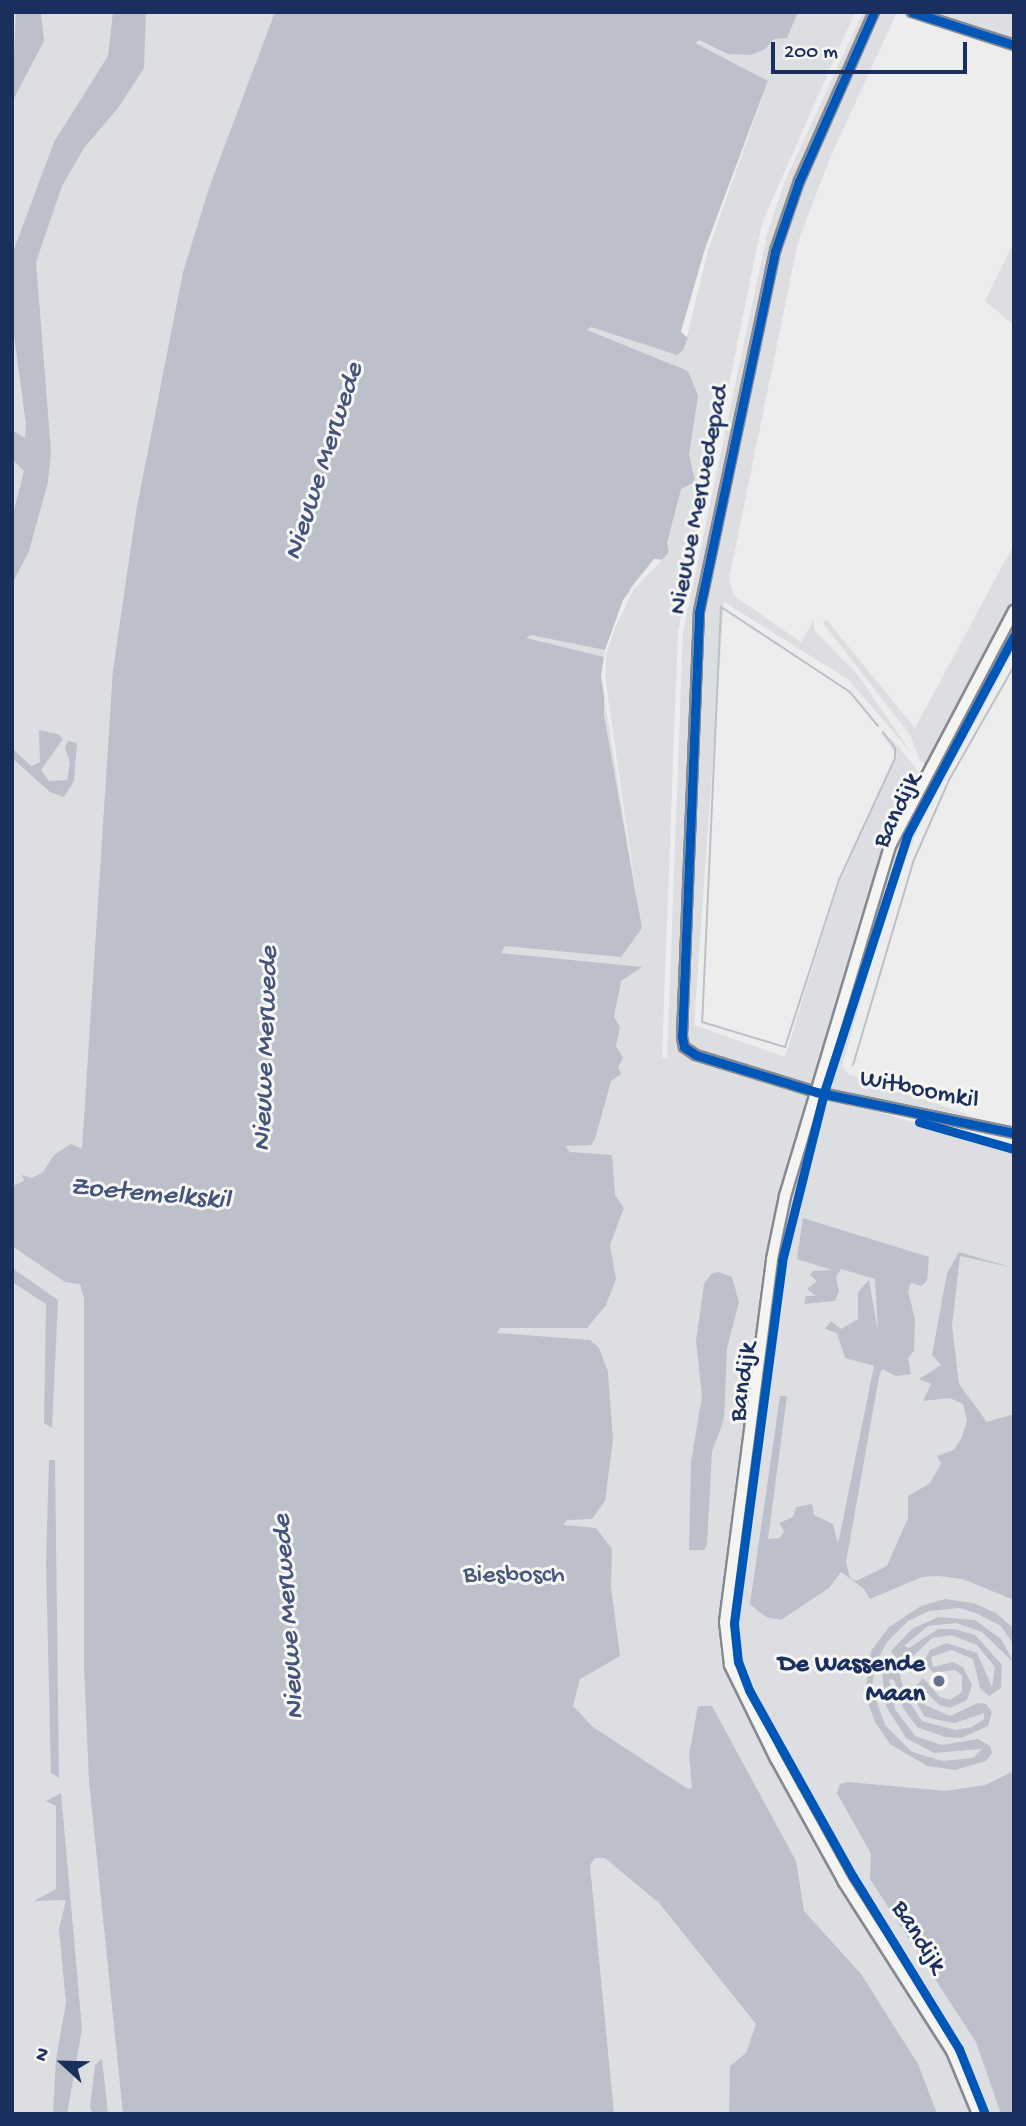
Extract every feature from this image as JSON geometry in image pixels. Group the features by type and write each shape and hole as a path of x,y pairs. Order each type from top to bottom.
{"main road":[{"name":"Bandijk","path":"978,2114 952,2051 844,1882 742,1693 726,1648 725,1622 772,1259 816,1092 890,846 1014,611"}],"street":[{"name":"Nieuwe Merwedepad","path":"816,1092 696,1055 682,1042 696,629 775,251 799,181 874,12"},
{"path":"912,12 1014,45"},
{"name":"Witboomkil","path":"816,1092 1014,1133"}],"green space":[{"name":"Biesbosch","path":"12,12 855,12 762,223 678,631 662,1057 667,1059 683,632 767,234 785,181 863,12 872,12 829,107 766,278 697,611 680,1038 690,1056 813,1093 817,1104 821,1094 1014,1153 1014,2114 12,2114"},
{"path":"877,12 897,12 830,158 798,242 729,579 734,596 801,642 814,620 814,630 858,675 912,754 849,680 724,602 694,1025 785,1057 837,889 897,755 881,733 892,739 922,776 908,803 813,1088 697,1054 687,1046 684,1034 699,629 778,251 801,182"},
{"path":"907,12 1014,12 1014,47 979,36"},
{"path":"1014,242 1014,325 985,301"},
{"path":"1014,544 1014,606 928,766 920,761 910,735 823,623 826,619 915,728"},
{"path":"1014,620 1014,650 919,827 890,899 842,1066 848,1074 978,1118 822,1088 887,866"}],"water":[{"path":"16,12 41,12 44,41 12,102"},
{"path":"113,12 146,12 144,68 118,108 84,148 62,186 36,262 51,451 48,482 29,551 12,584 12,518 24,471 12,459 12,430 25,438 26,424 12,321 13,252 54,142 108,56"},
{"name":"Biesbosch","path":"275,12 798,12 787,38 774,39 765,49 751,55 728,54 699,40 695,43 768,81 705,249 681,332 688,338 683,350 677,355 591,327 587,330 688,371 698,396 689,454 695,482 681,489 667,543 669,552 662,560 654,559 631,587 605,650 531,635 526,638 604,657 604,715 642,928 621,957 505,946 501,953 642,967 621,981 614,1017 620,1027 616,1046 623,1058 618,1067 621,1074 611,1081 595,1139 591,1145 565,1146 570,1152 612,1155 615,1195 624,1208 610,1245 616,1279 606,1305 587,1328 500,1328 497,1333 590,1340 599,1348 608,1372 613,1440 605,1501 592,1519 567,1520 563,1525 596,1528 612,1549 611,1587 620,1656 580,1679 573,1706 593,1727 688,1789 692,1788 689,1754 698,1706 712,1706 796,1861 804,1911 861,1974 918,2064 937,2114 729,2114 730,2066 746,2053 756,2024 659,1903 605,1858 595,1858 590,1865 614,2114 123,2114 89,1781 84,1667 84,1298 80,1284 65,1282 12,1246 12,1186 24,1181 22,1175 32,1178 43,1172 54,1155 71,1144 82,1149 113,670 136,512 183,272 210,185"},
{"path":"39,730 58,734 63,739 41,770 49,781 67,780 70,763 65,748 68,741 77,743 74,781 64,797 50,792 12,758 12,748 31,766 40,762"},
{"path":"803,1218 929,1257 927,1281 921,1286 911,1283 908,1291 915,1319 914,1351 908,1358 911,1374 896,1376 882,1369 879,1377 846,1562 850,1578 856,1581 887,1566 908,1518 908,1496 929,1484 941,1464 937,1456 954,1450 962,1437 967,1420 963,1404 950,1398 923,1401 931,1384 919,1379 941,1365 932,1355 947,1273 959,1252 1014,1268 960,1256 952,1326 959,1384 987,1422 1014,1414 1014,1600 963,1579 939,1576 922,1577 870,1599 864,1589 841,1572 829,1588 781,1620 766,1617 750,1604 780,1396 787,1396 768,1539 780,1538 784,1531 779,1523 793,1517 796,1507 812,1504 814,1515 833,1524 838,1544 874,1366 845,1358 837,1333 825,1329 831,1321 841,1329 858,1319 858,1292 869,1280 878,1331 875,1279 841,1269 836,1277 839,1291 835,1301 804,1304 806,1296 816,1296 807,1289 817,1281 810,1275 813,1271 832,1270 797,1259"},
{"path":"12,1268 58,1300 52,1428 44,1423 46,1304 12,1282"},
{"path":"718,1272 732,1277 739,1302 727,1348 724,1419 712,1452 707,1544 704,1550 689,1550 691,1462 702,1396 696,1341 704,1284 711,1274"},
{"path":"49,1460 55,1460 59,1778 51,1773 46,1563"},
{"path":"945,1599 973,1603 996,1613 1014,1629 1014,1645 1001,1626 978,1614 960,1608 929,1611 908,1621 887,1642 875,1665 872,1689 885,1725 912,1752 943,1761 973,1758 982,1749 934,1753 906,1738 886,1706 882,1673 887,1665 899,1671 905,1695 922,1721 956,1730 972,1727 984,1719 984,1713 955,1723 924,1716 911,1692 923,1678 940,1697 950,1700 962,1692 962,1675 955,1670 934,1673 923,1663 930,1650 946,1643 977,1653 992,1687 995,1667 977,1645 951,1635 932,1638 909,1660 898,1660 891,1651 912,1629 938,1617 975,1620 1001,1639 1014,1663 982,1632 956,1623 928,1626 904,1646 909,1648 938,1629 954,1629 975,1635 1002,1665 1001,1688 989,1696 980,1688 973,1659 952,1650 931,1657 933,1667 953,1662 963,1667 972,1685 967,1700 950,1708 939,1705 921,1687 925,1705 950,1716 978,1703 986,1704 992,1712 988,1726 961,1738 945,1737 917,1727 903,1708 894,1680 889,1679 895,1709 915,1736 942,1745 978,1739 990,1746 992,1753 986,1761 955,1770 927,1766 890,1744 875,1722 865,1694 871,1651 889,1627 921,1606"},
{"path":"1014,1771 1014,2114 1001,2114 976,2042 870,1879 871,1854 837,1793 840,1784 848,1782 946,1791 985,1785"},
{"path":"61,1793 82,2029 67,2114 53,2114 56,2059 66,2003 59,1929 66,1900 34,1901 56,1889 56,1806 46,1801"},
{"path":"102,2059 108,2114 93,2114 90,2107 95,2065"}],"pier":[{"path":"769,78 708,250 687,337 681,332 705,249"},
{"path":"654,559 662,560 634,589 616,625 606,654 605,676 639,914 601,676 605,650 623,600"}],"waterway":[{"path":"878,726 850,692 721,607 702,1022 785,1047 839,880 895,758 895,748 883,732"},
{"path":"853,1065 913,862 949,780 1014,666"}],"cycle path":[{"path":"874,12 799,181 775,251 699,612 682,1037 684,1047 696,1055 816,1092 1014,1133"},
{"path":"912,12 1014,45"},
{"path":"985,2114 959,2049 853,1877 749,1690 738,1662 734,1623 782,1261 824,1092 907,836 1014,636"},
{"path":"919,1122 1014,1149"}],"place":[{"name":"De Wassende Maan","path":"939,1681"}],"water label":[{"name":"Nieuwe Merwede","path":"325,462"},
{"name":"Nieuwe Merwede","path":"267,1049"},
{"name":"Zoetemelkskil","path":"150,1195"},
{"name":"Nieuwe Merwede","path":"290,1617"}]}
